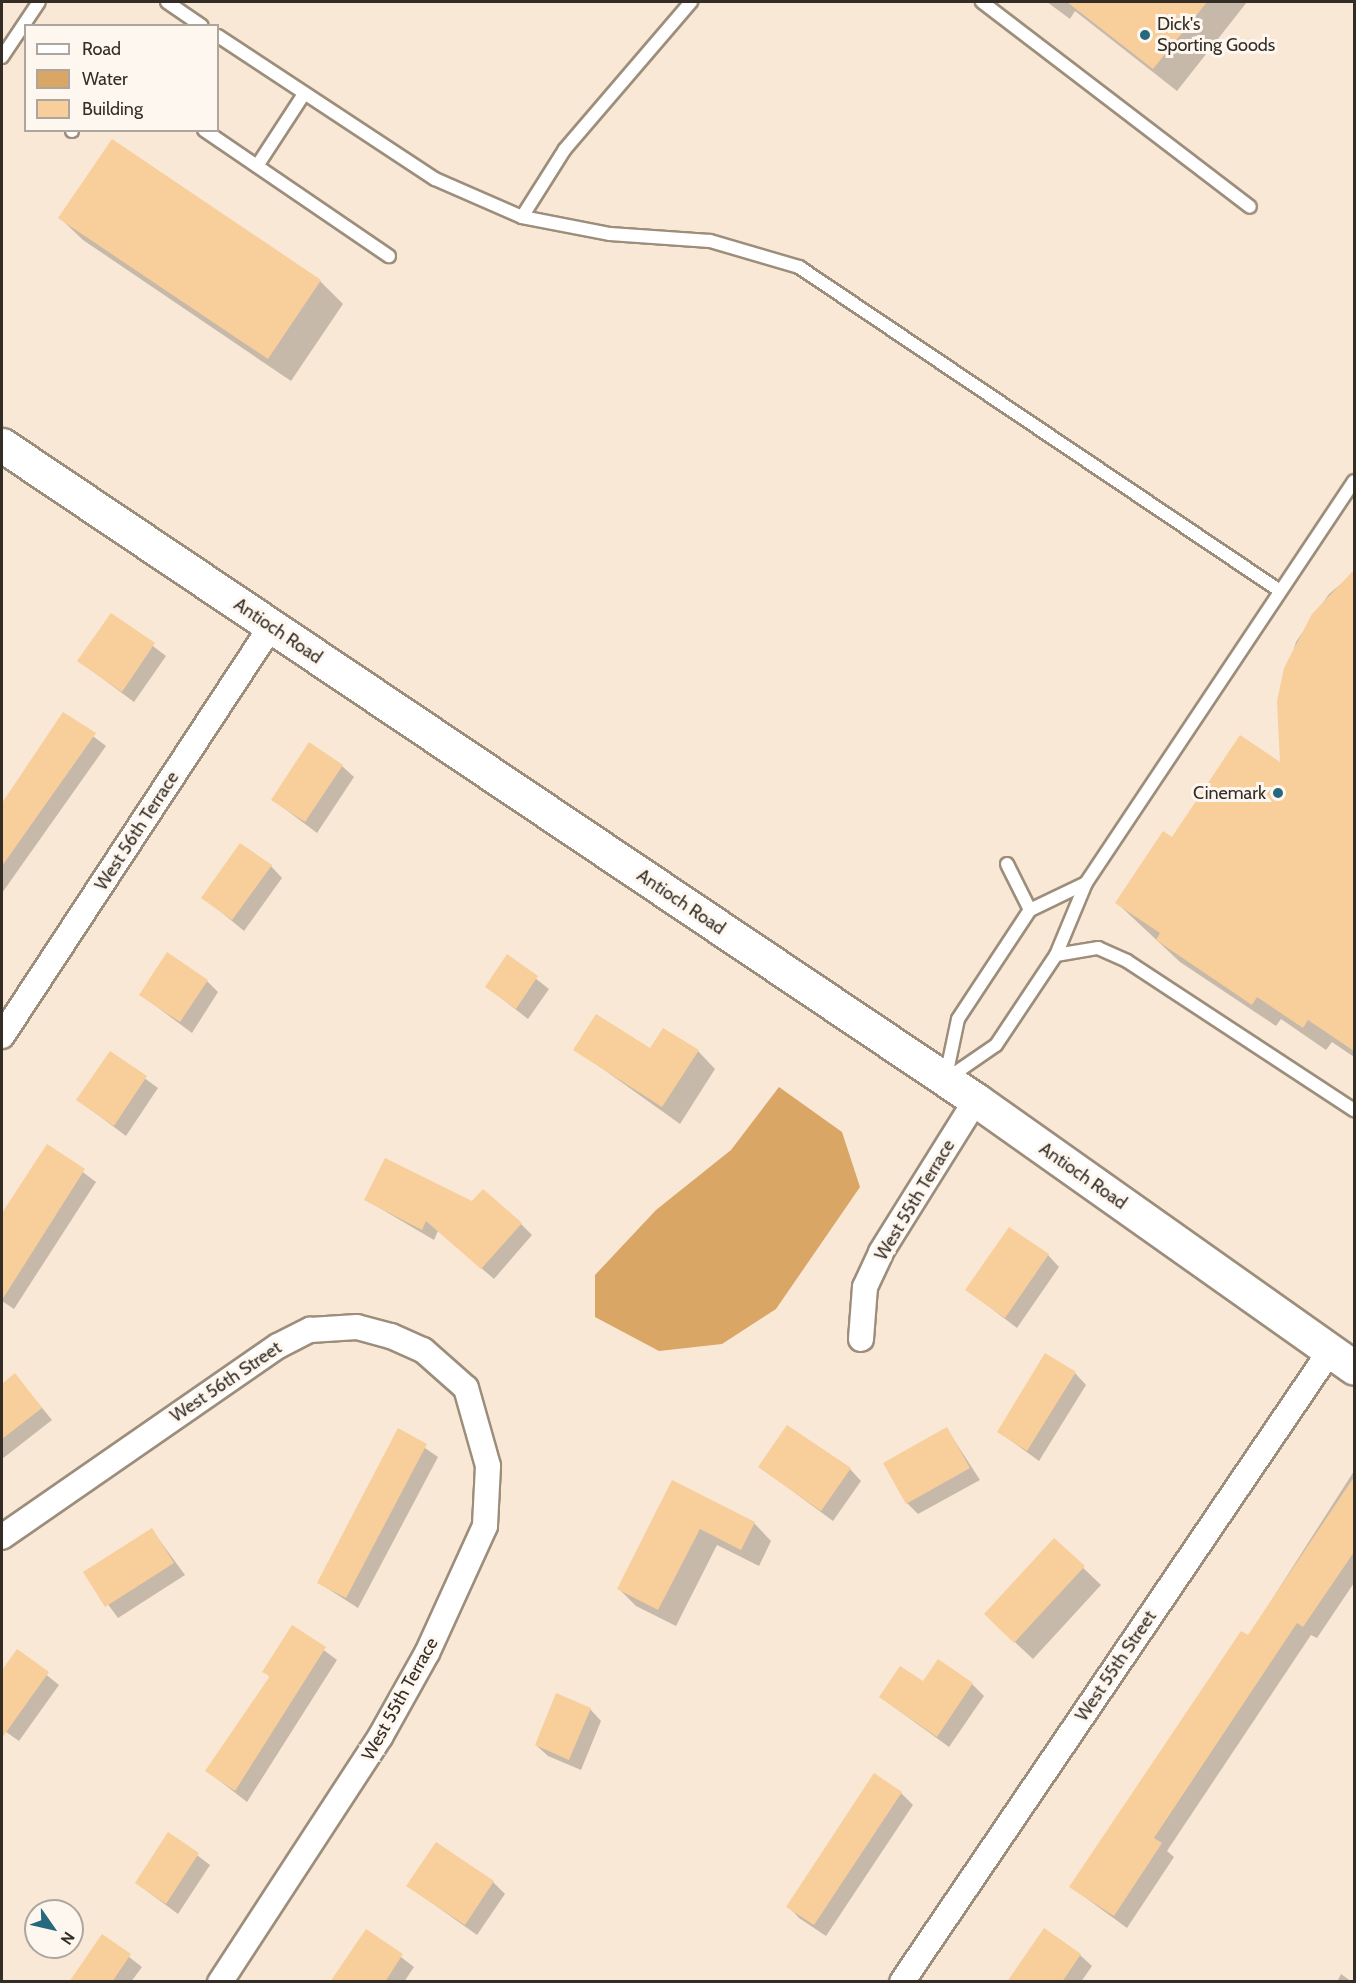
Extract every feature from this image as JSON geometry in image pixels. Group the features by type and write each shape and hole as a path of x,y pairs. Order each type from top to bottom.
{"main road":[{"name":"Antioch Road","path":"2,445 976,1101 1342,1359"}],"street":[{"name":"West 56th Terrace","path":"2,1036 271,626"},
{"name":"West 55th Terrace","path":"861,1339 866,1287 881,1252 976,1101"},
{"name":"West 56th Street","path":"2,1537 178,1412 310,1330 357,1327 391,1336 423,1350 466,1389"},
{"name":"West 55th Street","path":"902,1982 1342,1359"},
{"name":"West 55th Terrace","path":"220,1982 380,1737 428,1653 485,1526 488,1466 466,1389"}],"lane":[{"path":"24,24 39,2"},
{"path":"167,2 199,24"},
{"path":"522,216 565,149 691,2"},
{"path":"982,2 1250,207"},
{"path":"2,57 24,24"},
{"path":"219,37 435,179 522,216 610,234 710,241 799,267 1281,591"},
{"path":"257,166 304,94"},
{"path":"207,132 389,256"},
{"path":"945,1080 996,1045 1056,956 1086,883 1354,481"},
{"path":"1007,864 1030,910"},
{"path":"945,1080 958,1019 1030,910 1086,883"},
{"path":"1056,956 1098,948 1127,961 1354,1110"}],"water":[{"path":"779,1087 842,1132 860,1187 776,1309 722,1344 659,1351 595,1317 595,1275 656,1210 731,1150"}],"building":[{"name":"Dick's Sporting Goods","path":"1067,2 1207,2 1153,69"},
{"path":"112,139 321,280 268,359 58,218"},
{"name":"Cinemark","path":"1354,570 1354,1051 1308,1020 1303,1028 1257,997 1252,1005 1156,940 1160,933 1115,903 1163,831 1172,837 1240,735 1280,762 1277,701 1284,668 1312,614"},
{"path":"111,613 155,643 122,692 77,661"},
{"path":"63,712 96,733 2,866 2,803"},
{"path":"309,742 343,765 305,822 271,800"},
{"path":"240,843 272,865 232,920 201,898"},
{"path":"167,952 208,980 180,1022 139,995"},
{"path":"507,954 538,976 516,1009 485,987"},
{"path":"596,1014 650,1048 663,1028 699,1050 662,1107 573,1050"},
{"path":"110,1051 147,1076 114,1126 76,1100"},
{"path":"47,1144 85,1169 2,1300 2,1213"},
{"path":"385,1158 472,1201 483,1189 522,1223 481,1269 426,1221 422,1230 364,1200"},
{"path":"1009,1227 1049,1254 1005,1318 965,1290"},
{"path":"1045,1353 1076,1372 1027,1451 997,1432"},
{"path":"15,1373 42,1408 2,1439 2,1384"},
{"path":"787,1425 851,1468 821,1511 758,1467"},
{"path":"947,1427 970,1468 906,1504 883,1463"},
{"path":"398,1428 427,1444 346,1598 317,1583"},
{"path":"1354,1477 1354,1552 1303,1627 1297,1623 1154,1838 1162,1843 1114,1916 1069,1887 1241,1631 1248,1635"},
{"path":"672,1480 755,1522 741,1550 700,1529 658,1610 617,1589"},
{"path":"152,1528 174,1563 105,1607 83,1572"},
{"path":"1054,1538 1085,1566 1014,1643 984,1614"},
{"path":"292,1625 326,1647 235,1791 205,1771 270,1676 262,1672"},
{"path":"17,1649 49,1672 2,1738 2,1670"},
{"path":"938,1659 973,1683 937,1737 879,1697 900,1666 923,1681"},
{"path":"556,1693 591,1708 569,1760 535,1745"},
{"path":"874,1773 902,1792 814,1925 786,1907"},
{"path":"168,1832 199,1853 166,1904 135,1883"},
{"path":"436,1842 494,1881 465,1925 406,1886"},
{"path":"1044,1928 1081,1954 1062,1982 1007,1982"},
{"path":"366,1929 403,1954 385,1982 330,1982"},
{"path":"102,1934 131,1954 112,1982 69,1982"}],"place":[{"name":"Dick's Sporting Goods","path":"1145,35"},
{"name":"Cinemark","path":"1278,793"}]}
